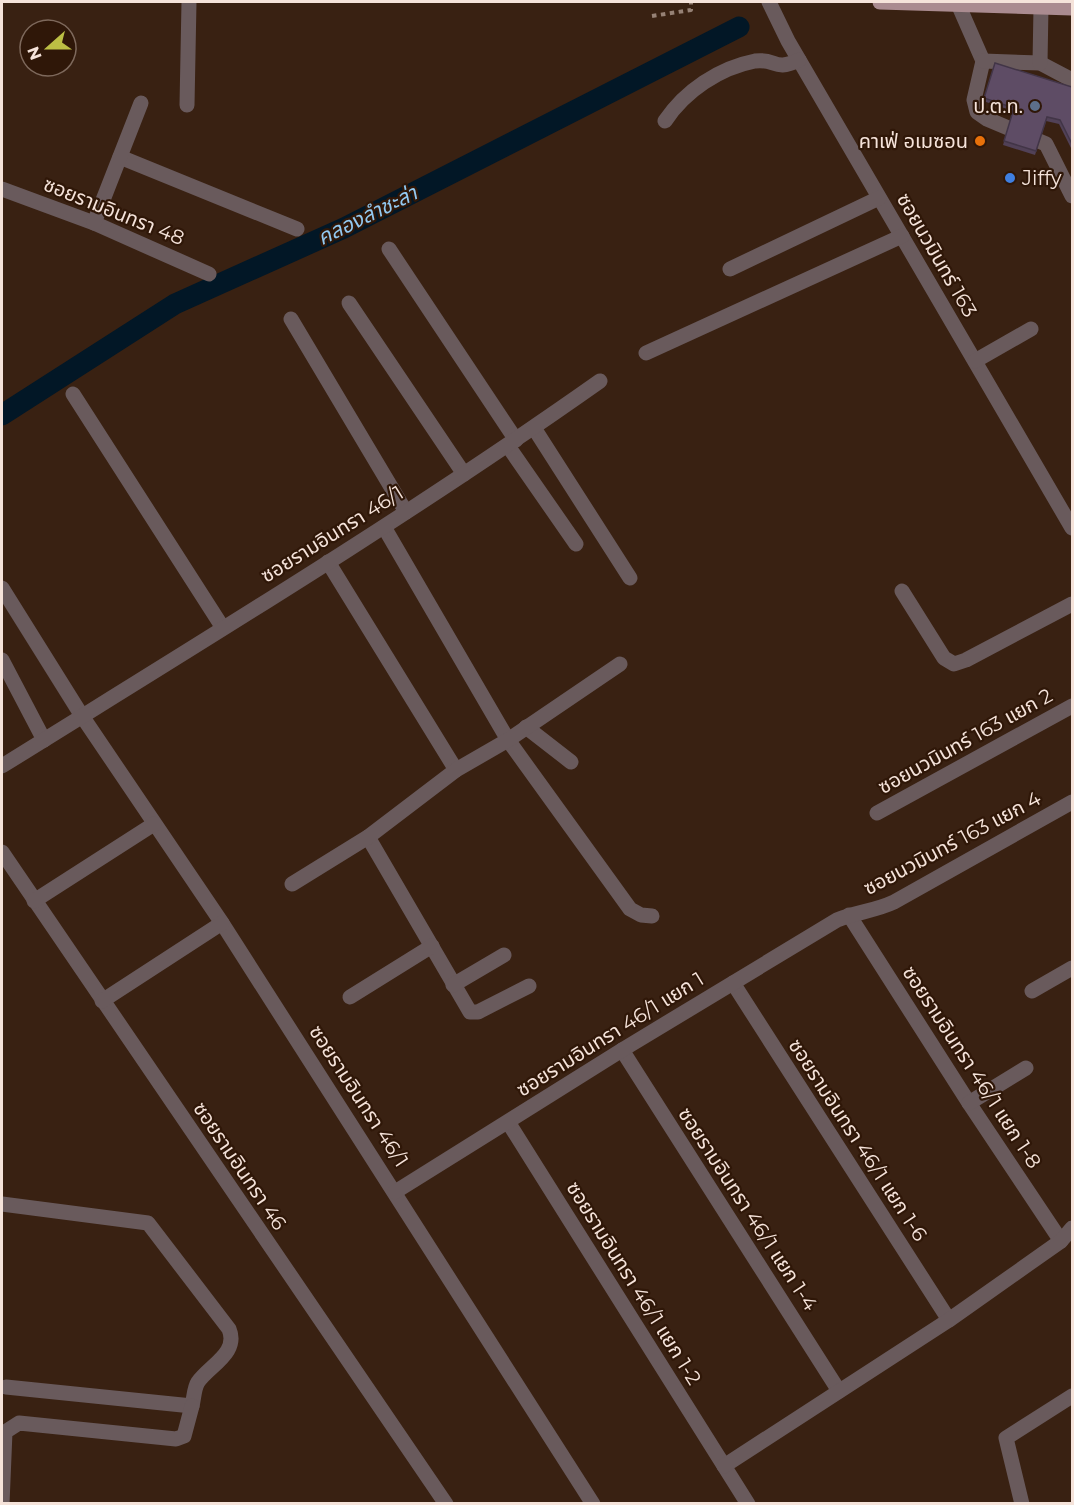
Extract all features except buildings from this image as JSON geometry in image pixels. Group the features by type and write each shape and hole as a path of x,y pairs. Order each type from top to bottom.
{"main road":[{"path":"880,2 1072,8"}],"street":[{"path":"187,105 189,2"},
{"name":"ซอยนวมินทร์ 163","path":"769,2 799,60 879,198 1072,524"},
{"path":"958,4 982,61 974,100 977,112 987,119 1046,144 1072,196"},
{"path":"1040,63 1041,7"},
{"path":"665,122 683,97 718,75 757,61 780,67 799,60"},
{"path":"982,61 1040,63 1072,80"},
{"path":"94,223 141,103"},
{"path":"120,157 297,229"},
{"name":"ซอยรามอินทรา 48","path":"2,189 94,223 209,274"},
{"path":"730,269 879,198"},
{"path":"646,353 902,236"},
{"path":"389,249 576,544"},
{"path":"349,303 464,474"},
{"path":"291,319 406,512"},
{"path":"975,361 1031,329"},
{"name":"ซอยรามอินทรา 46/1","path":"82,716 384,527 512,443 600,381"},
{"path":"73,393 223,628"},
{"path":"534,428 630,578"},
{"path":"384,527 507,740 630,909 641,915 652,916"},
{"path":"328,562 456,770"},
{"name":"ซอยรามอินทรา 46/1","path":"2,588 82,716 222,923 593,1503"},
{"path":"902,591 944,658 954,664 966,660 1072,604"},
{"path":"2,660 44,740"},
{"path":"292,884 368,837 456,770 507,740 620,664"},
{"name":"ซอยนวมินทร์ 163 แยก 2","path":"877,813 1072,706"},
{"path":"2,766 82,716"},
{"path":"526,727 571,762"},
{"name":"ซอยนวมินทร์ 163 แยก 4","path":"849,915 873,912 894,902 1072,802"},
{"path":"34,901 154,824"},
{"path":"368,837 470,1012 478,1012 529,986"},
{"name":"ซอยรามอินทรา 46","path":"2,852 446,1503"},
{"name":"ซอยรามอินทรา 46/1 แยก 1","path":"395,1192 622,1050 849,915"},
{"name":"ซอยรามอินทรา 46/1 แยก 1-8","path":"849,915 969,1103 1061,1241"},
{"path":"102,1001 222,923"},
{"path":"350,997 432,946"},
{"path":"453,985 504,955"},
{"path":"1032,991 1072,968"},
{"name":"ซอยรามอินทรา 46/1 แยก 1-6","path":"733,983 949,1320"},
{"name":"ซอยรามอินทรา 46/1 แยก 1-4","path":"622,1050 839,1391"},
{"path":"969,1103 1026,1068"},
{"name":"ซอยรามอินทรา 46/1 แยก 1-2","path":"508,1122 747,1503"},
{"path":"2,1204 148,1223 155,1229 229,1329 233,1338 231,1348 196,1384 188,1428 184,1436 176,1439 19,1423 11,1425 5,1432 2,1503"},
{"path":"724,1466 949,1320 1061,1241 1072,1228"},
{"path":"6,1387 192,1406"},
{"path":"1022,1503 1006,1438 1072,1396"}],"path":[{"path":"652,16 691,10 691,2"}],"waterway":[{"name":"คลองลำชะล่า","path":"2,415 175,304 344,228 739,27"}],"place":[{"name":"ป.ต.ท.","path":"1035,106"},
{"name":"คาเฟ่ อเมซอน","path":"980,141"},
{"name":"Jiffy","path":"1010,178"}]}
